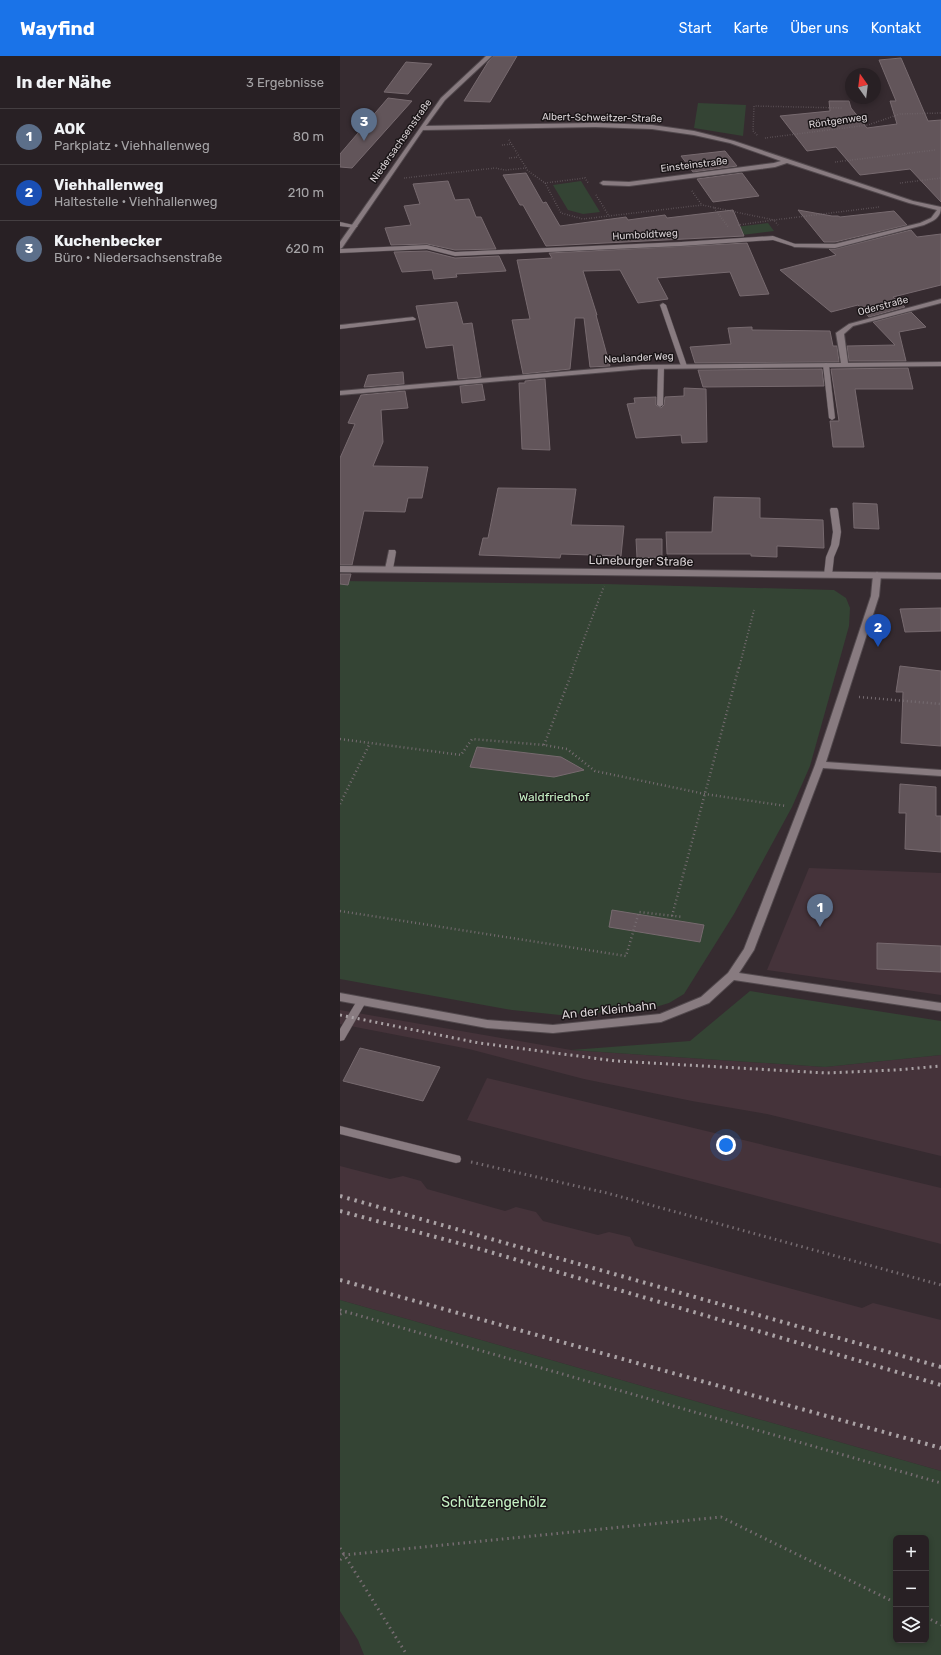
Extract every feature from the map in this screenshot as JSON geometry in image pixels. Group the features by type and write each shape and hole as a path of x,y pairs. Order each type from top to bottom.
{"street":[{"name":"Niedersachsenstraße","path":"340,247 443,99 489,56"},
{"name":"Albert-Schweitzer-Straße","path":"422,128 595,125 652,127 694,133 732,142 904,200 941,209"},
{"name":"Einsteinstraße","path":"603,183 628,184 775,165 786,161"},
{"name":"Humboldtweg","path":"795,245 835,246 922,224 933,219 941,209"},
{"name":"Oderstraße","path":"845,365 840,333 851,325 941,301"},
{"name":"Neulander Weg","path":"340,393 661,367 941,364"},
{"name":"Lüneburger Straße","path":"340,569 941,576"},
{"name":"An der Kleinbahn","path":"340,997 487,1024 552,1029 661,1018 705,1000 732,976 749,950 820,765 875,596 877,575"},
{"path":"820,765 941,773"},
{"path":"732,976 941,1007"}],"lane":[{"path":"340,224 355,226"},
{"name":"Humboldtweg","path":"340,251 427,247 455,254 773,238 795,245"},
{"path":"663,305 684,366"},
{"path":"340,327 413,319"},
{"path":"826,365 832,418"},
{"path":"660,405 661,367"},
{"path":"828,575 830,556 835,545 837,532 834,510"},
{"path":"389,569 392,552"},
{"path":"340,1037 361,1002"},
{"path":"340,1130 456,1159"}],"path":[{"name":"Röntgenweg","path":"842,108 754,106 754,131 760,138 868,125 900,114 941,113"},
{"path":"501,127 528,171 545,183 561,213 583,219 702,205 774,220 880,206"},
{"path":"502,145 512,144"},
{"path":"832,162 935,150"},
{"path":"509,158 519,157"},
{"path":"386,180 495,168 505,170 526,168"},
{"path":"545,183 585,178 589,184"},
{"path":"894,184 941,178"},
{"path":"593,191 610,216"},
{"path":"692,191 702,205"},
{"path":"714,207 737,240"},
{"path":"544,745 608,573"},
{"path":"672,916 754,610"},
{"path":"843,696 941,704"},
{"path":"340,739 461,755 472,738 544,745 567,749 595,771 705,794 804,808"},
{"path":"340,804 370,743"},
{"path":"340,910 626,956 639,912 682,917"},
{"path":"456,1159 607,1193 941,1285"},
{"path":"340,1310 941,1483"},
{"path":"340,1314 346,1311"},
{"path":"340,1560 344,1555 721,1516 893,1602"},
{"path":"340,1548 408,1655"},
{"path":"929,1619 941,1625"}],"shaded area":[{"path":"809,868 941,873 941,995 767,970"},
{"path":"340,1010 571,1050 825,1067 941,1055 941,1156 767,1114 692,1101 584,1079 469,1049 340,1024"},
{"path":"487,1078 941,1188 941,1244 467,1120"},
{"path":"340,1166 390,1179 403,1176 421,1181 427,1189 505,1211 516,1207 536,1212 543,1221 598,1235 609,1232 630,1237 635,1246 862,1308 873,1303 941,1320 941,1471 340,1300"}],"green space":[{"path":"698,103 746,105 743,136 694,128"},
{"path":"581,181 600,212 583,214 568,210 553,185"},
{"path":"768,223 774,231 742,235 736,227"},
{"name":"Waldfriedhof","path":"340,581 605,584 834,590 846,598 850,608 849,626 810,766 792,807 734,914 684,994 669,1003 649,1009 560,1015 512,1010 340,979"},
{"path":"750,991 941,1021 941,1055 825,1067 571,1050 690,1041"},
{"name":"Schützengehölz","path":"340,1300 941,1471 941,1655 364,1655 358,1640 340,1611"}],"building":[{"path":"493,56 517,56 490,102 464,101 488,62"},
{"path":"901,58 928,121 941,120 941,202 910,169 860,175 836,147 807,151 780,116 830,111 829,101 845,101 845,104 850,104 851,108 867,128 897,124 890,101 896,101 879,60"},
{"path":"406,62 432,64 408,94 384,92"},
{"path":"388,98 412,101 352,168 340,167 340,154"},
{"path":"725,151 737,166 693,172 681,156"},
{"path":"526,173 543,203 546,202 560,226 626,217 628,220 665,215 667,218 733,210 744,236 546,246 523,205 520,205 503,175"},
{"path":"742,173 759,196 713,202 697,179"},
{"path":"448,181 455,200 469,199 476,217 481,217 496,249 455,250 427,244 391,245 385,228 411,225 404,206 420,204 413,184"},
{"path":"798,210 840,217 894,211 907,225 835,242 824,242"},
{"path":"911,230 917,237 941,234 941,285 893,297 905,307 869,317 858,305 831,312 780,270 836,255 829,249 835,249"},
{"path":"747,243 769,294 740,296 730,272 657,278 668,299 638,303 620,270 583,271 597,315 610,366 590,367 584,318 575,318 570,369 523,374 512,320 530,319 517,260 552,258 549,253"},
{"path":"427,251 455,258 499,256 506,271 456,274 457,277 434,279 432,270 402,272 394,252"},
{"path":"457,302 463,324 472,323 481,377 458,379 453,345 426,348 416,306"},
{"path":"911,312 926,327 899,332 906,361 849,361 847,346 895,345 873,322"},
{"path":"752,327 752,330 830,331 833,346 837,346 839,362 695,363 690,347 731,344 728,328"},
{"path":"908,368 913,389 855,389 864,447 833,447 830,421 839,421 831,369"},
{"path":"822,369 824,386 703,387 698,370"},
{"path":"403,372 404,384 364,387 368,375"},
{"path":"545,379 550,450 522,449 519,383"},
{"path":"482,384 485,400 462,403 460,386"},
{"path":"684,388 706,389 707,442 682,443 681,435 636,438 627,404 635,403 634,398 656,397 656,405 661,408 664,405 665,397 684,396"},
{"path":"405,391 408,408 381,410 383,442 373,466 428,467 422,498 408,498 405,512 364,511 352,565 340,565 340,458 355,424 348,423 361,395"},
{"path":"498,488 576,489 571,525 624,526 621,556 561,554 560,558 479,555 483,538 488,538"},
{"path":"714,497 760,498 760,518 823,520 824,548 777,546 777,557 751,556 751,554 667,554 666,532 712,532"},
{"path":"853,503 877,504 879,529 854,528"},
{"path":"636,539 662,539 662,557 637,558"},
{"path":"340,574 351,574 348,585 340,584"},
{"path":"941,608 941,631 905,632 900,609"},
{"path":"900,666 941,671 941,746 901,743 903,692 896,692"},
{"path":"477,747 561,757 584,770 554,777 470,767"},
{"path":"900,784 936,787 936,816 941,816 941,852 905,849 906,813 899,813"},
{"path":"612,910 704,925 700,942 609,927"},
{"path":"877,943 941,946 941,972 877,969"},
{"path":"360,1048 440,1067 423,1101 343,1081"}],"railway":[{"path":"340,1015 479,1043 616,1061 826,1073 896,1070 941,1066"},
{"path":"340,1196 941,1367"},
{"path":"340,1211 480,1249 941,1385"},
{"path":"340,1280 941,1448"}],"place":[{"name":"Kuchenbecker","path":"364,141"},
{"name":"Viehhallenweg","path":"878,647"},
{"name":"AOK","path":"820,927"}]}
